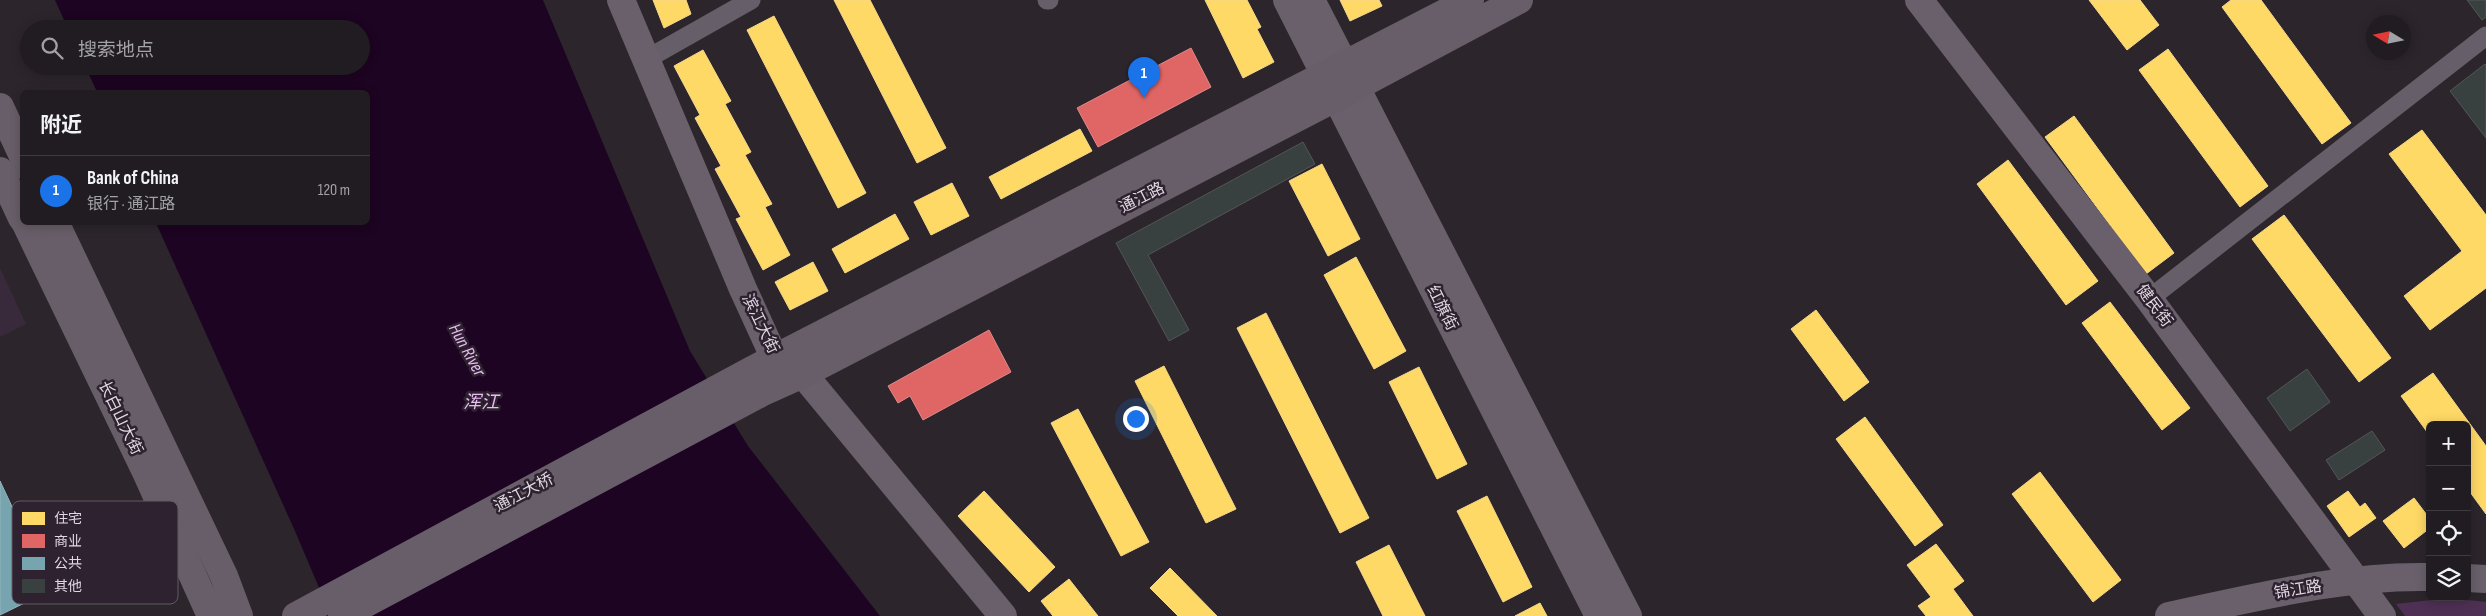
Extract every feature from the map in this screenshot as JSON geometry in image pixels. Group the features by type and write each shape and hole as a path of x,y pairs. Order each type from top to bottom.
{"main road":[{"name":"通江路","path":"763,374 802,374 1341,82 1470,0"},
{"name":"通江路","path":"763,374 1341,82 1519,0"},
{"path":"0,108 20,150"},
{"path":"6,173 20,212"},
{"name":"长白山大街","path":"26,225 159,501"},
{"name":"长白山大街","path":"56,225 224,576 239,616"},
{"name":"通江大桥","path":"296,616 763,374"},
{"name":"通江大桥","path":"342,616 763,374"},
{"name":"长白山大街","path":"178,542 212,616"}],"street":[{"name":"滨江大街","path":"621,0 763,374"},
{"path":"645,60 752,0"},
{"name":"红旗街","path":"1288,0 1341,82 1599,616"},
{"path":"1311,0 1341,82 1628,616"},
{"name":"健民街","path":"1919,0 2149,299 2382,616"},
{"path":"2149,299 2486,36"},
{"path":"802,374 1003,616"},
{"name":"锦江路","path":"2168,616 2282,592 2408,576 2426,577"},
{"path":"2471,578 2486,579"}],"shaded area":[{"path":"0,268 26,324 0,337"},
{"path":"2426,601 2486,602 2486,616 2405,616 2396,604"}],"water":[{"name":"浑江","path":"55,0 543,0 690,351 748,446 880,616 331,616 295,531 157,225 370,225 370,90 96,90 89,75 370,75 370,20 64,20"}],"building: 住宅":[{"path":"653,0 686,0 691,14 664,28"},
{"path":"834,0 870,0 946,148 917,163"},
{"path":"1205,0 1247,0 1261,27 1257,29 1274,62 1243,78"},
{"path":"1340,0 1379,0 1382,6 1350,21"},
{"path":"2089,0 2140,0 2159,25 2127,50"},
{"path":"2231,0 2261,0 2351,123 2322,144 2222,7"},
{"path":"774,16 866,193 838,208 747,30"},
{"path":"2168,49 2268,186 2240,207 2139,70"},
{"path":"703,50 731,101 725,104 751,152 745,155 772,204 765,207 790,255 763,270 736,219 741,217 715,169 721,166 695,118 700,115 674,66"},
{"path":"2074,116 2174,253 2146,274 2045,137"},
{"path":"1080,129 1092,151 1001,199 989,177"},
{"path":"2422,130 2486,215 2486,288 2430,330 2404,296 2462,251 2389,154"},
{"path":"2008,160 2098,281 2066,305 1977,184"},
{"path":"1322,164 1360,239 1328,256 1289,181"},
{"path":"952,183 969,216 931,235 914,202"},
{"path":"895,214 909,239 845,273 832,249"},
{"path":"2284,215 2391,358 2359,382 2252,239"},
{"path":"1356,257 1406,351 1374,369 1324,275"},
{"path":"813,262 828,291 790,310 775,282"},
{"path":"2110,302 2190,408 2162,430 2082,323"},
{"path":"1816,310 1869,382 1844,401 1791,329"},
{"path":"1266,313 1369,518 1340,533 1237,328"},
{"path":"1164,366 1236,509 1206,523 1135,381"},
{"path":"1419,367 1467,464 1437,479 1389,382"},
{"path":"2433,373 2468,421 2426,421 2426,430 2401,396"},
{"path":"1078,409 1149,542 1121,556 1051,423"},
{"path":"1865,417 1943,525 1915,546 1836,439"},
{"path":"2471,425 2486,446 2486,514 2471,493"},
{"path":"2040,472 2121,580 2093,602 2012,494"},
{"path":"984,491 1055,567 1029,592 958,516"},
{"path":"2348,491 2360,507 2365,503 2376,518 2349,537 2327,506"},
{"path":"1487,496 1532,587 1503,602 1457,511"},
{"path":"2414,498 2426,514 2426,531 2404,548 2383,521"},
{"path":"1936,544 1964,581 1953,589 1973,616 1926,616 1918,606 1931,597 1907,565"},
{"path":"1389,545 1425,616 1383,616 1356,562"},
{"path":"1170,568 1217,616 1178,616 1150,588"},
{"path":"1069,579 1098,616 1053,616 1041,601"},
{"path":"1540,603 1547,616 1515,616"}],"building: 商业":[{"path":"1191,48 1211,87 1098,147 1077,108"},
{"path":"989,330 1011,372 923,420 910,396 898,403 888,386"}],"building: 公共":[{"path":"0,481 12,507 12,604 22,604 0,615"}],"building: 其他":[{"path":"2467,0 2486,0 2486,17 2482,20"},
{"path":"2486,65 2486,138 2450,91"},
{"path":"1303,142 1315,164 1148,255 1189,330 1169,341 1116,243"},
{"path":"2307,369 2330,402 2290,431 2267,398"},
{"path":"2372,431 2385,450 2339,480 2326,460"}],"place":[{"name":"Bank of China","path":"1144,98"}],"water label":[{"name":"Hun River","path":"467,350"}]}
